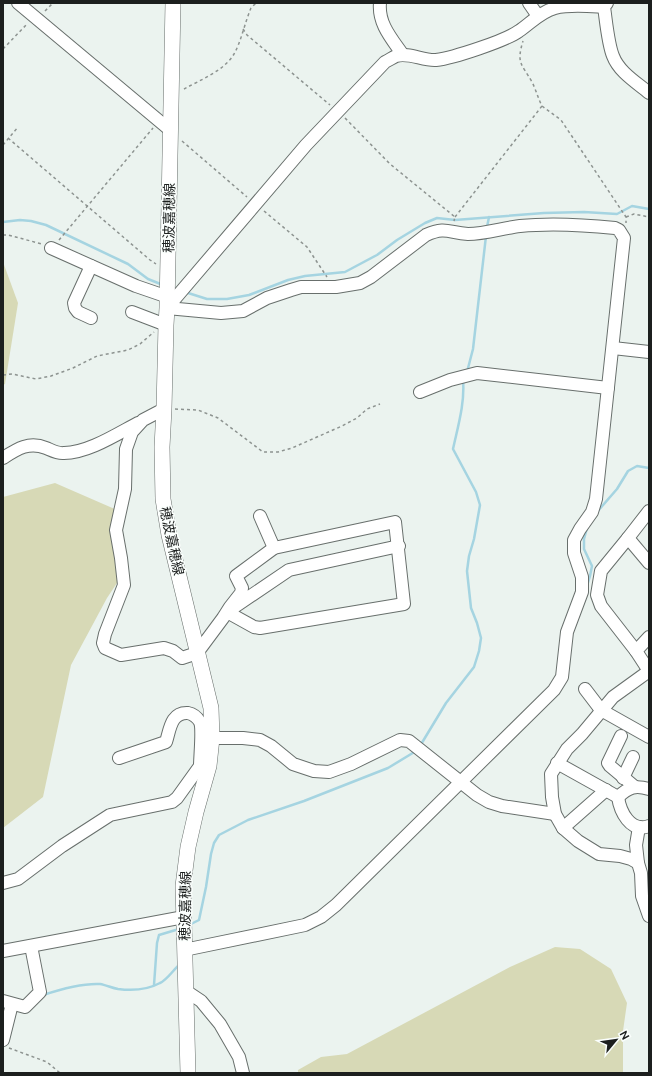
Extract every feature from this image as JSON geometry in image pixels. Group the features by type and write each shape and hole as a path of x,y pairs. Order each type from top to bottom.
{"main road":[{"name":"穂波嘉穂線","path":"173,3 171,96 165,126 168,303 162,324 164,409 162,447 163,499 169,535 211,708 212,738 188,847 183,886 188,1073"}],"street":[{"path":"18,3 165,126"},
{"path":"380,3 382,24 404,55"},
{"path":"529,3 534,20"},
{"path":"168,303 290,162 337,111 385,62 396,56 404,55 435,60 468,52 509,37 518,32 545,11 557,7 605,5 612,55 626,74 649,93"},
{"path":"51,248 136,286 168,303 221,313 243,311 266,298 301,287 342,287 360,283 371,277 426,235 435,231 444,230 469,234 518,226 538,225 610,228 619,230 624,238 596,499 592,512 574,540 574,553 582,577 582,592 567,632 562,677 554,690 336,905 321,917 305,926 184,950"},
{"path":"91,266 74,302 75,308 78,312 91,318"},
{"path":"132,312 162,324"},
{"path":"613,348 649,352"},
{"path":"420,392 450,380 477,373 608,388"},
{"path":"3,458 26,445 40,446 63,454 79,451 96,444 164,409"},
{"path":"142,420 132,432 126,449 125,489 116,530 122,558 124,585 104,634 103,643 105,648 121,655 164,648 173,651 182,658 197,653 227,612 241,593 242,588 236,576 274,548 395,522 399,546 404,604 260,628 227,612"},
{"path":"642,870 631,860 620,856 599,854 578,841 563,828 555,814 551,774 567,749 582,734 613,697 649,671 636,651 601,606 597,595 600,571 649,511"},
{"path":"260,516 274,548"},
{"path":"628,538 649,563"},
{"path":"227,612 289,570 399,546"},
{"path":"636,651 649,637"},
{"path":"586,689 602,710 649,737"},
{"path":"3,883 18,879 62,846 110,816 172,802 177,798 205,766 200,723 197,717 190,714 181,713 175,717 166,742 119,758"},
{"path":"621,736 608,763 614,771 635,787"},
{"path":"212,738 243,738 260,740 271,746 293,764 314,771 330,772 351,764 400,740 409,741 461,783 489,802 502,806 555,814"},
{"path":"623,778 633,757"},
{"path":"557,763 618,797 622,812 627,820 632,824 644,826 636,845 642,870 642,896 648,910"},
{"path":"618,797 629,789 635,787 649,789"},
{"path":"563,828 606,790"},
{"path":"3,952 184,917"},
{"path":"6,1044 8,1003 25,1007 40,992 31,946"},
{"path":"186,991 201,1001 220,1024 239,1057 244,1073"}],"path":[{"path":"171,96 219,69 228,62 234,54 251,8 256,3"},
{"path":"3,49 34,17"},
{"path":"534,20 519,57 520,64 534,87 542,106 561,120 626,217 624,238"},
{"path":"243,29 247,35 337,111 390,164 455,217"},
{"path":"452,231 455,217 542,106"},
{"path":"3,235 37,242 51,248 87,206 165,126"},
{"path":"3,145 18,127"},
{"path":"8,138 150,260 161,267 168,267"},
{"path":"626,217 634,214 649,217"},
{"path":"3,375 12,374 36,379 51,376 73,368 97,356 128,350 140,344 162,324"},
{"path":"164,409 198,410 218,418 263,452 278,452 292,448 342,426 357,418 367,409 380,404"},
{"path":"6,1044 47,1062 60,1073"}],"green space":[{"path":"3,262 18,303 5,384 3,385"},
{"path":"55,483 117,510 123,574 107,598 71,665 43,797 3,828 3,497"},
{"path":"555,947 580,949 611,969 627,1003 623,1031 623,1073 298,1073 298,1070 321,1057 347,1054 510,967"}],"waterway":[{"path":"185,292 207,299 227,299 249,295 288,280 305,276 345,272 377,255 397,240 425,223 437,218 455,220 544,213 584,212 617,214 632,206 649,209"},
{"path":"487,227 489,217"},
{"path":"3,222 20,220 46,225 128,264 148,279 163,285"},
{"path":"467,372 473,349 486,236"},
{"path":"420,746 446,703 474,667 481,638 471,608 467,571 480,505 476,492 453,449 462,406 463,380"},
{"path":"597,512 617,489 628,471 637,466 649,468"},
{"path":"587,528 584,539 584,549 592,566 587,586"},
{"path":"189,925 199,920 211,854 214,843 219,835 248,820 304,801 388,768 416,751"},
{"path":"154,985 159,935 179,929"},
{"path":"43,995 86,984 100,984 124,990 145,989 163,982 180,964"}]}
